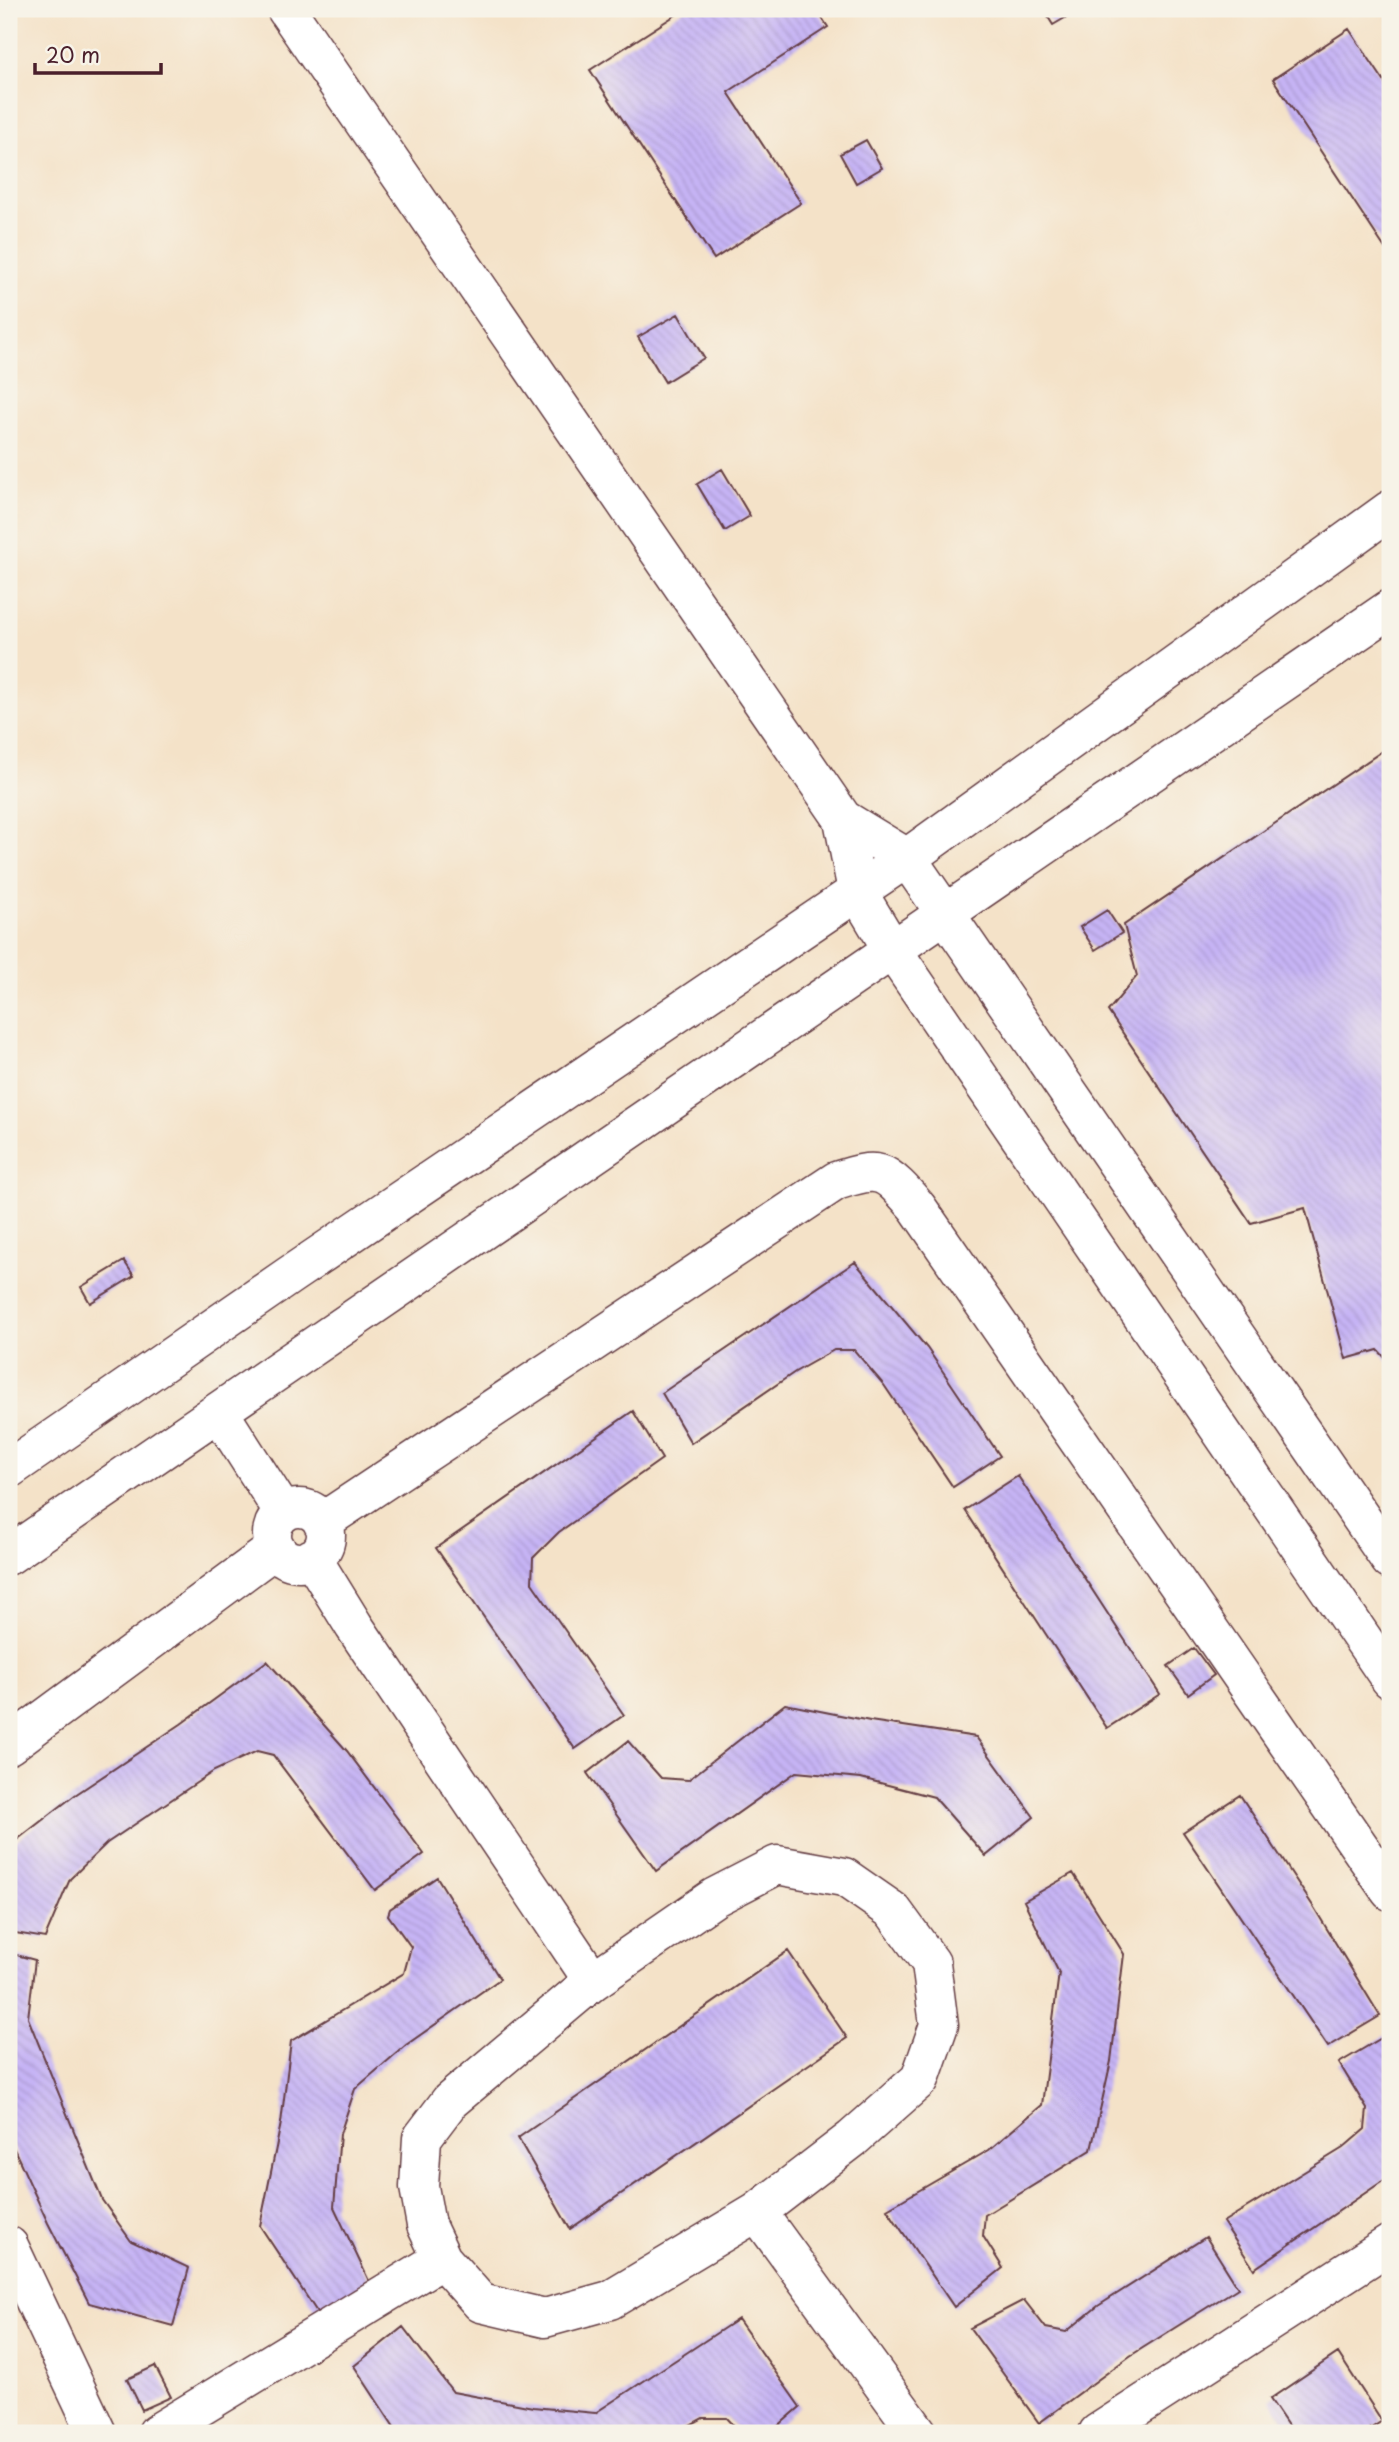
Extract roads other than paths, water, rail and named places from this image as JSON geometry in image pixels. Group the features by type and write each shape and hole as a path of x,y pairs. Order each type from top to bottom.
{"street":[{"path":"286,9 843,819 858,891 893,951 1390,1679"},
{"path":"9,1468 906,858 1390,510"},
{"path":"9,1555 1390,609"},
{"path":"843,819 906,858 1390,1560"},
{"path":"322,1521 836,1181 855,1175 880,1174 898,1187 917,1207 1390,1891"},
{"path":"9,1745 280,1530 301,1508 310,1510 322,1521 325,1530 323,1545 312,1558 304,1561 288,1559 280,1530 219,1412"},
{"path":"312,1558 362,1637 593,1980"},
{"path":"777,1865 844,1877 893,1911 930,1964 939,2025 920,2078 852,2139 757,2212 610,2300 545,2318 481,2303 442,2259 426,2225 419,2187 422,2137 450,2101 593,1980 715,1897 777,1865"},
{"path":"757,2212 918,2433"},
{"path":"1097,2433 1390,2244"},
{"path":"9,2246 97,2433"},
{"path":"157,2433 442,2259"}]}
